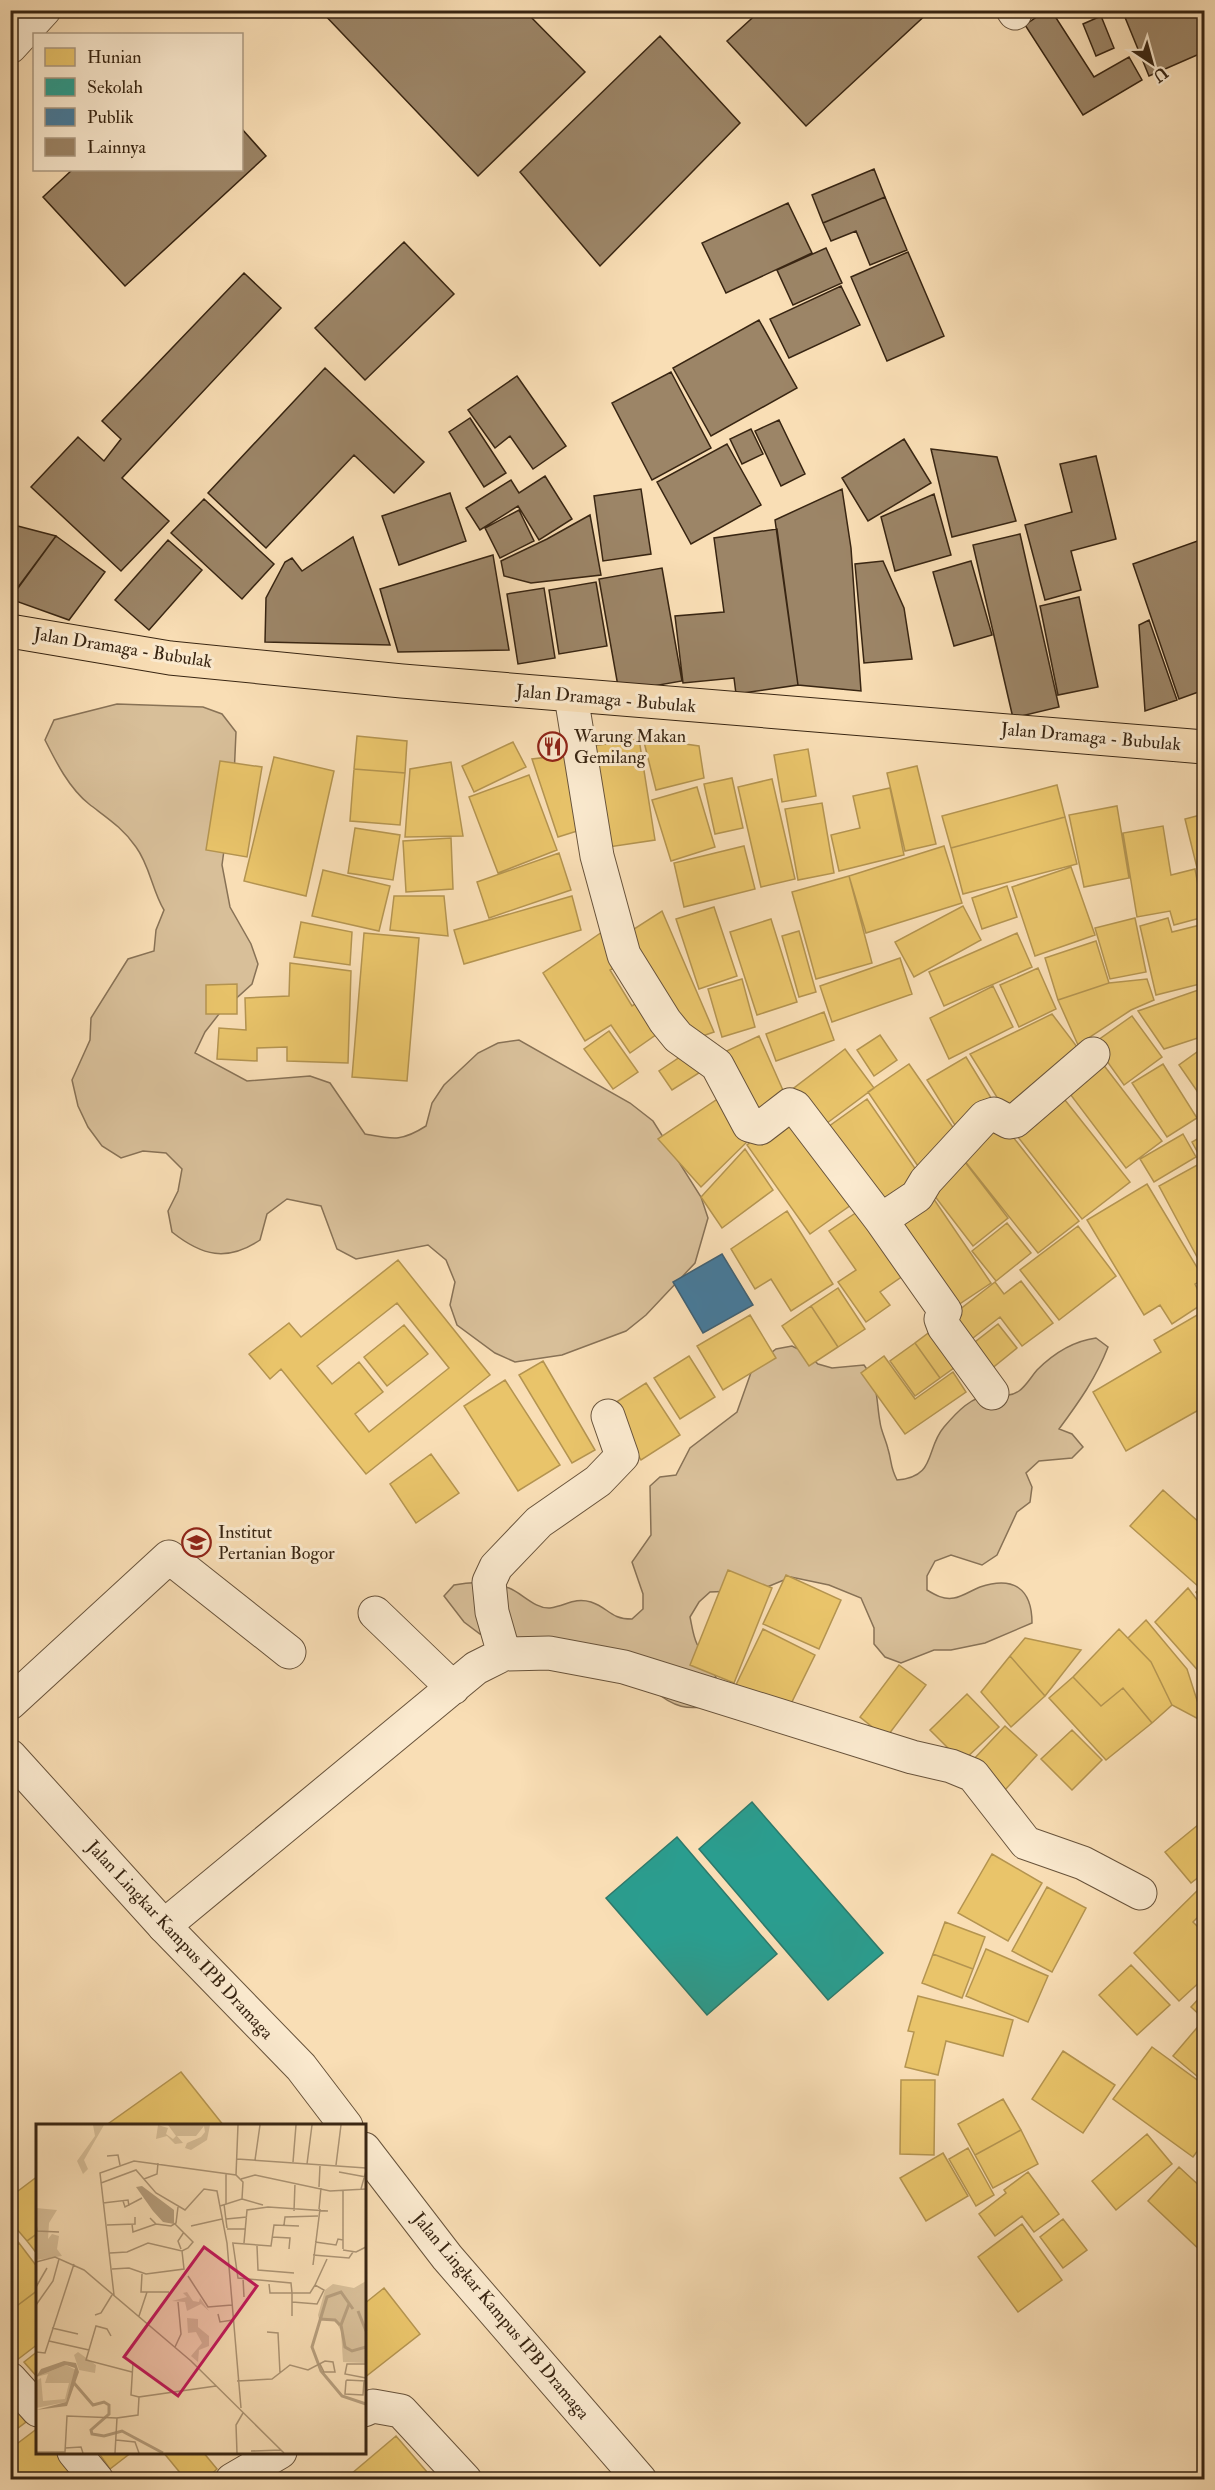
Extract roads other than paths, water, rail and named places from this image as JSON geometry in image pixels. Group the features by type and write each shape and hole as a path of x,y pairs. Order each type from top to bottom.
{"highway":[{"name":"Jalan Dramaga - Bubulak","path":"10,631 170,658 571,696 1204,747"}],"street":[{"path":"10,47 44,10"},
{"path":"571,696 597,856 624,955 665,1022 678,1037 717,1065 749,1125 760,1128 790,1105 795,1107 881,1220 945,1311 941,1318 944,1327 993,1393"},
{"path":"881,1220 917,1196 926,1181 985,1117 993,1114 1010,1122 1015,1121 1093,1054"},
{"path":"504,1654 492,1612 489,1582 496,1567 539,1522 578,1497 617,1464 622,1456 608,1416"},
{"path":"10,1703 169,1557 289,1652"},
{"path":"375,1612 453,1688"},
{"path":"164,1926 476,1668 504,1654 549,1653 624,1667 912,1758 951,1766 973,1775 1026,1843 1083,1863 1140,1893"},
{"name":"Jalan Lingkar Kampus IPB Dramaga","path":"10,1756 164,1926 301,2067 344,2124"},
{"name":"Jalan Lingkar Kampus IPB Dramaga","path":"366,2152 447,2257 640,2480"},
{"path":"10,2379 36,2408"},
{"path":"366,2409 373,2406 401,2410 465,2480"},
{"path":"76,2454 97,2480"},
{"path":"232,2480 277,2454"}],"place":[{"name":"Warung Makan Gemilang","path":"553,746"},
{"name":"Institut Pertanian Bogor","path":"197,1542"}]}
